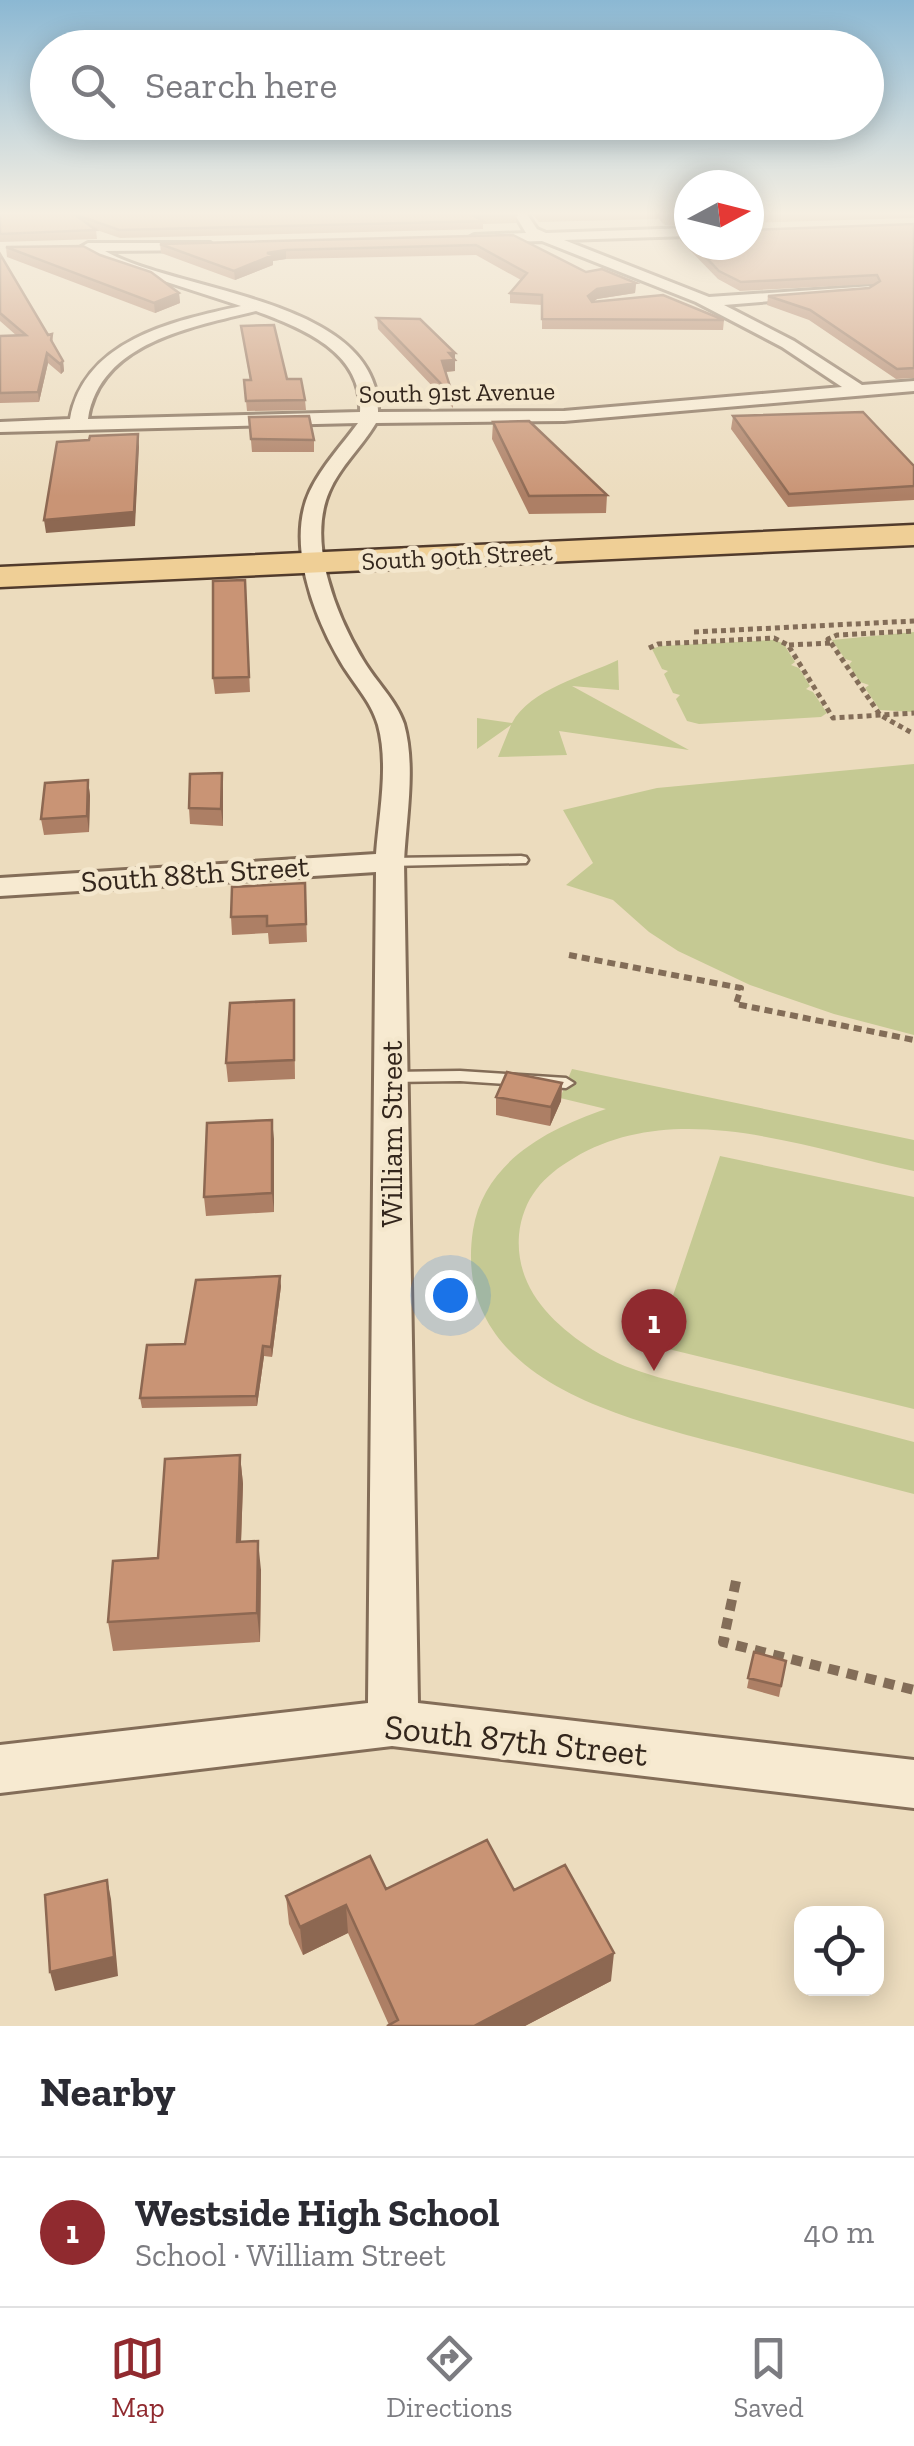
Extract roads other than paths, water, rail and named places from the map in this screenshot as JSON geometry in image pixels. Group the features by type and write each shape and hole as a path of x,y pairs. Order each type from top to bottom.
{"main road":[{"name":"South 90th Street","path":"0,577 914,535"}],"street":[{"path":"78,424 85,388 115,358 173,330 251,308"},
{"path":"254,308 313,332 345,351 366,385 368,418"},
{"path":"717,308 788,344 858,390"},
{"name":"South 91st Avenue","path":"0,428 564,416 914,386"},
{"name":"William Street","path":"368,418 316,500 312,524 334,631 392,726 396,1666 392,1723"},
{"name":"South 88th Street","path":"0,887 390,862"},
{"name":"South 87th Street","path":"0,1769 392,1723 914,1784"}],"lane":[{"path":"390,862 520,860"},
{"path":"391,1076 566,1083"}],"place":[{"name":"Westside High School","path":"654,1371"}]}
